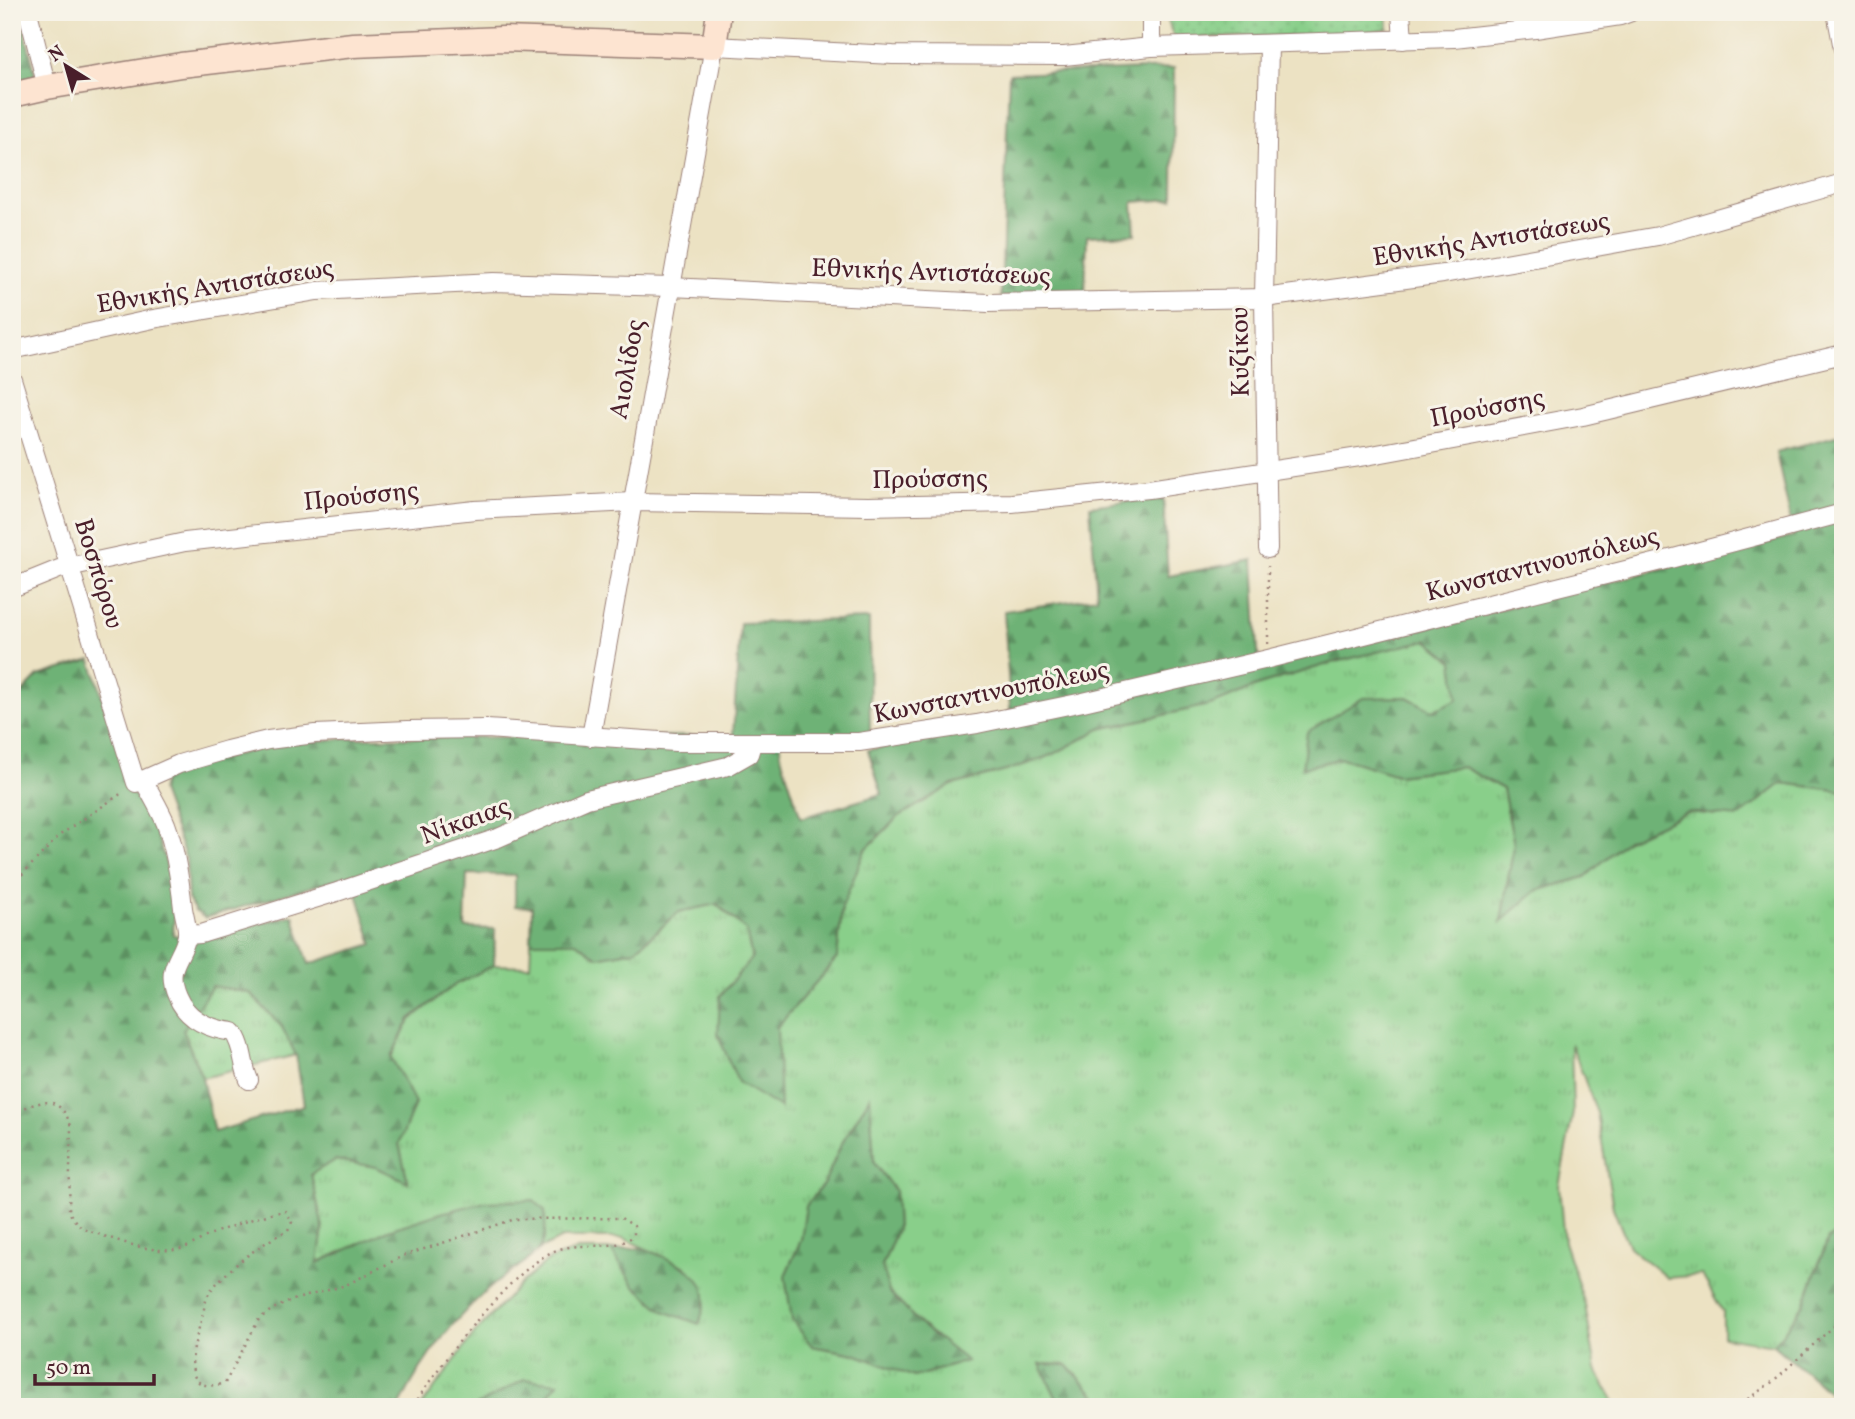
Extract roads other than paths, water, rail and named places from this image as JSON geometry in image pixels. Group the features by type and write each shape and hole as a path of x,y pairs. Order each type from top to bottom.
{"street":[{"path":"28,12 47,87"},
{"name":"Αιολίδος","path":"591,737 719,12"},
{"path":"1151,12 1151,47"},
{"path":"1401,12 1402,40"},
{"path":"12,95 181,65 353,45 503,39 893,55 1064,56 1151,47 1402,40 1535,29 1631,12"},
{"path":"1836,12 1843,49"},
{"name":"Κυζίκου","path":"1268,549 1269,471 1264,298 1269,44"},
{"name":"Εθνικής Αντιστάσεως","path":"12,350 153,319 317,291 494,282 671,287 988,303 1264,298 1443,274 1658,236 1843,183"},
{"name":"Προύσσης","path":"12,588 71,566 185,542 462,511 632,502 868,506 1012,503 1136,490 1408,449 1595,413 1843,354"},
{"name":"Βοσπόρου","path":"12,379 140,782 165,822 175,855 187,935"},
{"name":"Κωνσταντινουπόλεως","path":"140,782 179,764 227,750 268,740 315,734 487,729 675,743 859,743 977,724 1268,659 1843,513"},
{"name":"Νίκαιας","path":"187,935 201,934 428,863 498,838 587,799 728,766 749,754 752,744"},
{"path":"187,935 174,965 172,977 178,999 199,1023 216,1030 233,1032 240,1045 244,1070 250,1080"}]}
